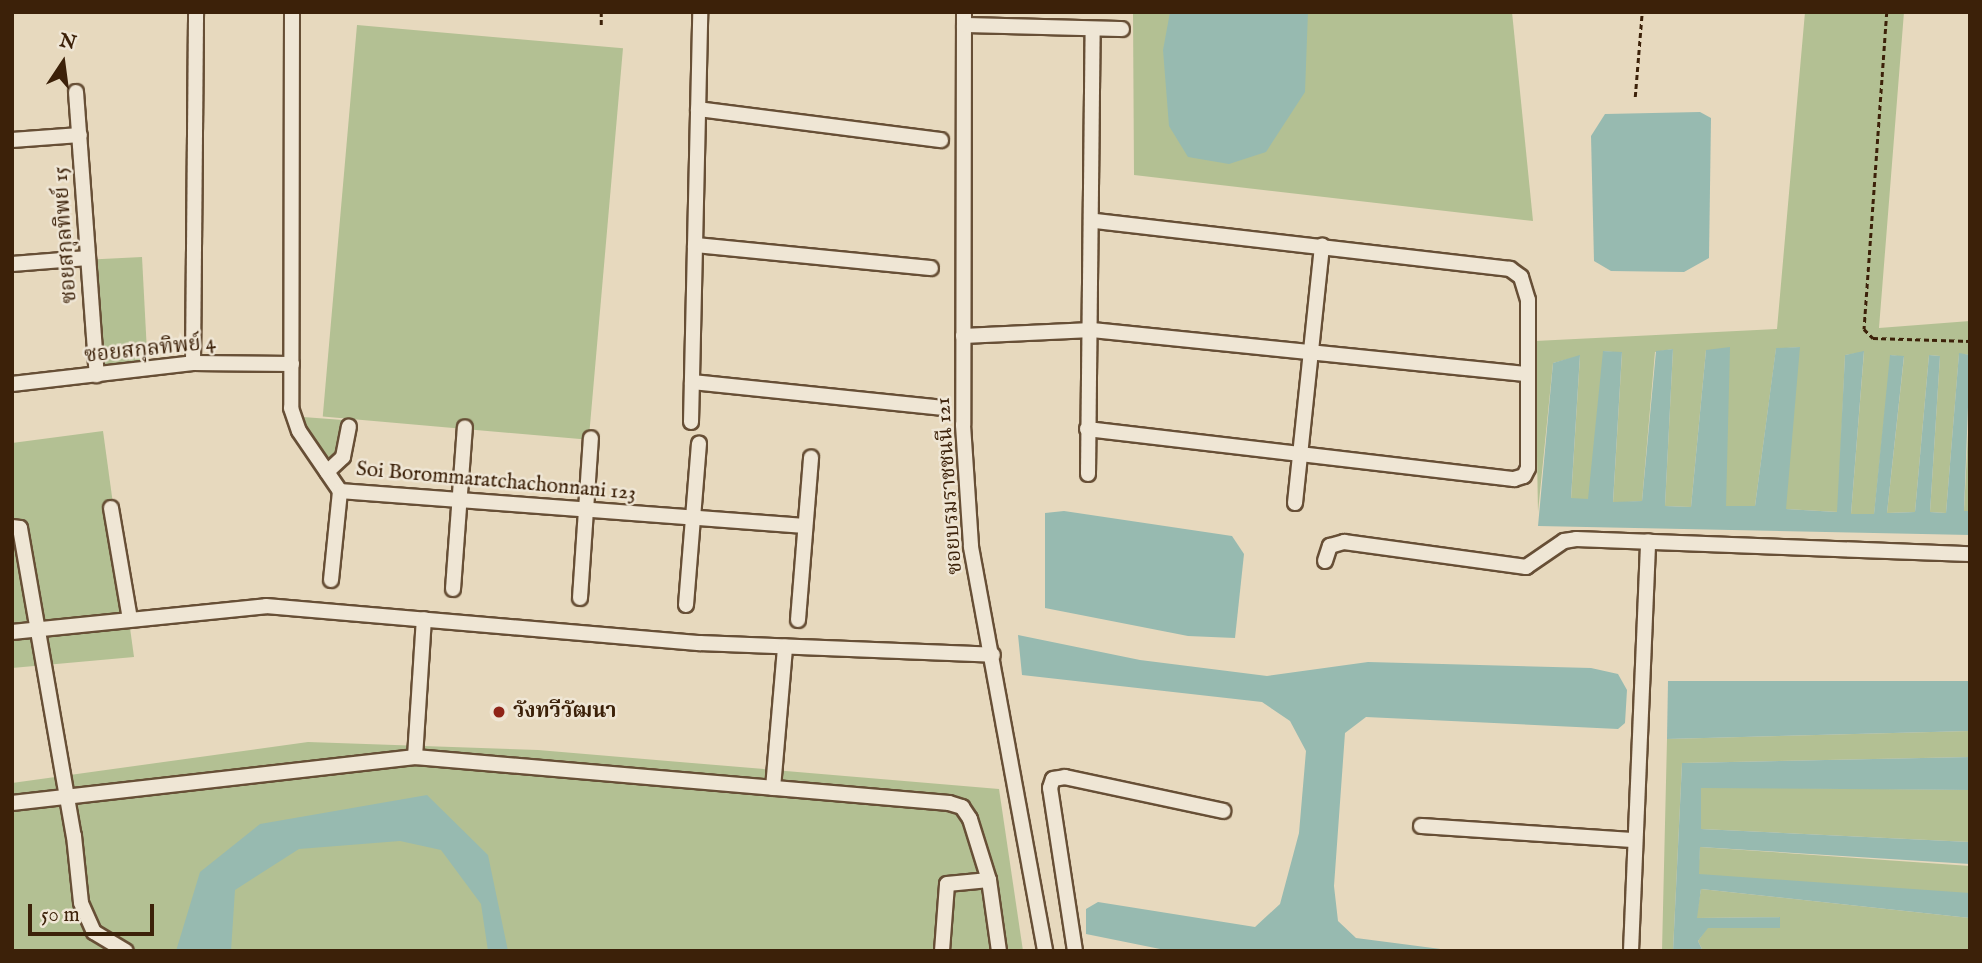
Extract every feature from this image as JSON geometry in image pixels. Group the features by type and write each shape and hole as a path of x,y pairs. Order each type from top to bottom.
{"street":[{"path":"192,363 196,12"},
{"name":"Soi Borommaratchachonnani 123","path":"292,12 293,419 340,491 805,526"},
{"path":"691,422 700,12"},
{"path":"964,19 1122,29"},
{"name":"ซอยบรมราชชนนี 121","path":"964,19 963,336 971,547 993,655 1045,951"},
{"path":"1088,474 1087,429 1092,330 1093,29"},
{"name":"ซอยสกุลทิพย์ 15","path":"76,92 97,375"},
{"path":"698,109 941,140"},
{"path":"12,140 80,135"},
{"path":"1087,429 1514,479 1524,476 1528,468 1528,300 1521,277 1510,269 1322,245 1092,221"},
{"path":"695,245 931,268"},
{"path":"1295,503 1322,245"},
{"path":"12,264 88,258"},
{"path":"963,336 1092,330 1528,374"},
{"name":"ซอยสกุลทิพย์ 4","path":"12,384 192,363 292,365"},
{"path":"692,382 942,408"},
{"path":"453,589 465,426"},
{"path":"327,472 342,457 349,428"},
{"path":"580,598 591,438"},
{"path":"686,605 699,444"},
{"path":"798,620 811,458"},
{"path":"331,580 340,491"},
{"path":"111,509 130,619"},
{"path":"12,527 20,528 67,797 81,903 94,932 126,951"},
{"path":"1325,561 1330,546 1344,542 1526,568 1564,541 1648,541 1970,554"},
{"path":"1631,951 1633,840 1648,541"},
{"path":"12,632 37,627 266,606 785,647 993,655"},
{"path":"415,757 424,620"},
{"path":"773,788 785,647"},
{"path":"12,803 415,757 962,807 970,819 989,880 999,951"},
{"path":"1075,951 1050,788 1053,779 1065,777 1223,811"},
{"path":"1422,825 1633,840"},
{"path":"942,951 947,884 989,880"}],"path":[{"path":"601,12 601,25"},
{"path":"1635,97 1642,12"},
{"path":"1888,12 1864,329 1873,338 1970,341"}],"green space":[{"path":"1133,12 1512,12 1533,221 1134,175"},
{"path":"1805,12 1904,12 1879,328 1970,321 1970,355 1959,354 1946,513 1930,512 1940,356 1929,355 1915,512 1887,513 1904,357 1891,355 1874,515 1851,514 1864,352 1845,355 1838,512 1785,509 1799,347 1776,349 1755,506 1725,506 1706,350 1691,507 1665,506 1673,349 1655,352 1642,501 1613,503 1622,353 1604,351 1589,499 1571,499 1580,356 1553,363 1538,512 1535,341 1777,329"},
{"path":"357,25 623,48 589,440 323,417"},
{"path":"142,257 148,364 103,366 97,259"},
{"path":"1970,393 1970,511 1964,511"},
{"path":"303,417 343,420 342,451 330,462 318,451"},
{"path":"103,431 134,657 12,668 12,443"},
{"path":"1970,731 1970,757 1682,763 1673,951 1662,951 1667,739"},
{"path":"308,742 538,750 999,789 1023,951 12,951 12,783"},
{"path":"1701,787 1970,790 1970,842 1701,829"},
{"path":"1700,847 1970,866 1968,894 1698,875"},
{"path":"1701,889 1970,918 1970,951 1703,951 1698,941 1707,928 1780,928 1780,917 1696,918"}],"water":[{"path":"1170,12 1308,12 1305,92 1266,152 1229,164 1188,157 1169,126 1163,50"},
{"path":"1700,112 1711,118 1709,258 1684,272 1611,271 1594,261 1591,136 1605,114"},
{"path":"1730,347 1726,506 1755,506 1776,348 1800,347 1786,509 1837,512 1845,355 1864,351 1851,514 1874,514 1890,355 1904,356 1887,513 1915,512 1929,355 1940,356 1930,512 1946,513 1959,353 1970,355 1964,511 1970,511 1970,535 1538,526 1553,363 1580,355 1571,498 1588,499 1603,351 1622,352 1613,502 1642,501 1656,351 1673,349 1665,506 1691,507 1706,350"},
{"path":"1064,511 1232,536 1244,554 1235,638 1188,636 1045,608 1045,513"},
{"path":"1018,635 1140,660 1267,676 1368,662 1591,668 1618,674 1627,690 1625,723 1618,729 1366,717 1345,733 1334,886 1338,921 1356,938 1456,951 1170,951 1086,934 1086,909 1098,902 1255,927 1280,904 1299,833 1306,751 1290,721 1262,702 1022,675"},
{"path":"1668,681 1970,681 1970,731 1667,739"},
{"path":"1970,757 1970,790 1701,788 1701,829 1970,842 1970,864 1700,847 1699,874 1970,893 1970,918 1701,889 1697,918 1780,917 1780,928 1708,928 1698,941 1703,951 1673,951 1682,763"},
{"path":"427,795 488,855 508,951 488,951 481,904 441,850 400,841 299,849 235,890 231,951 176,951 200,872 260,824"}],"place":[{"name":"วังทวีวัฒนา","path":"499,712"}]}
